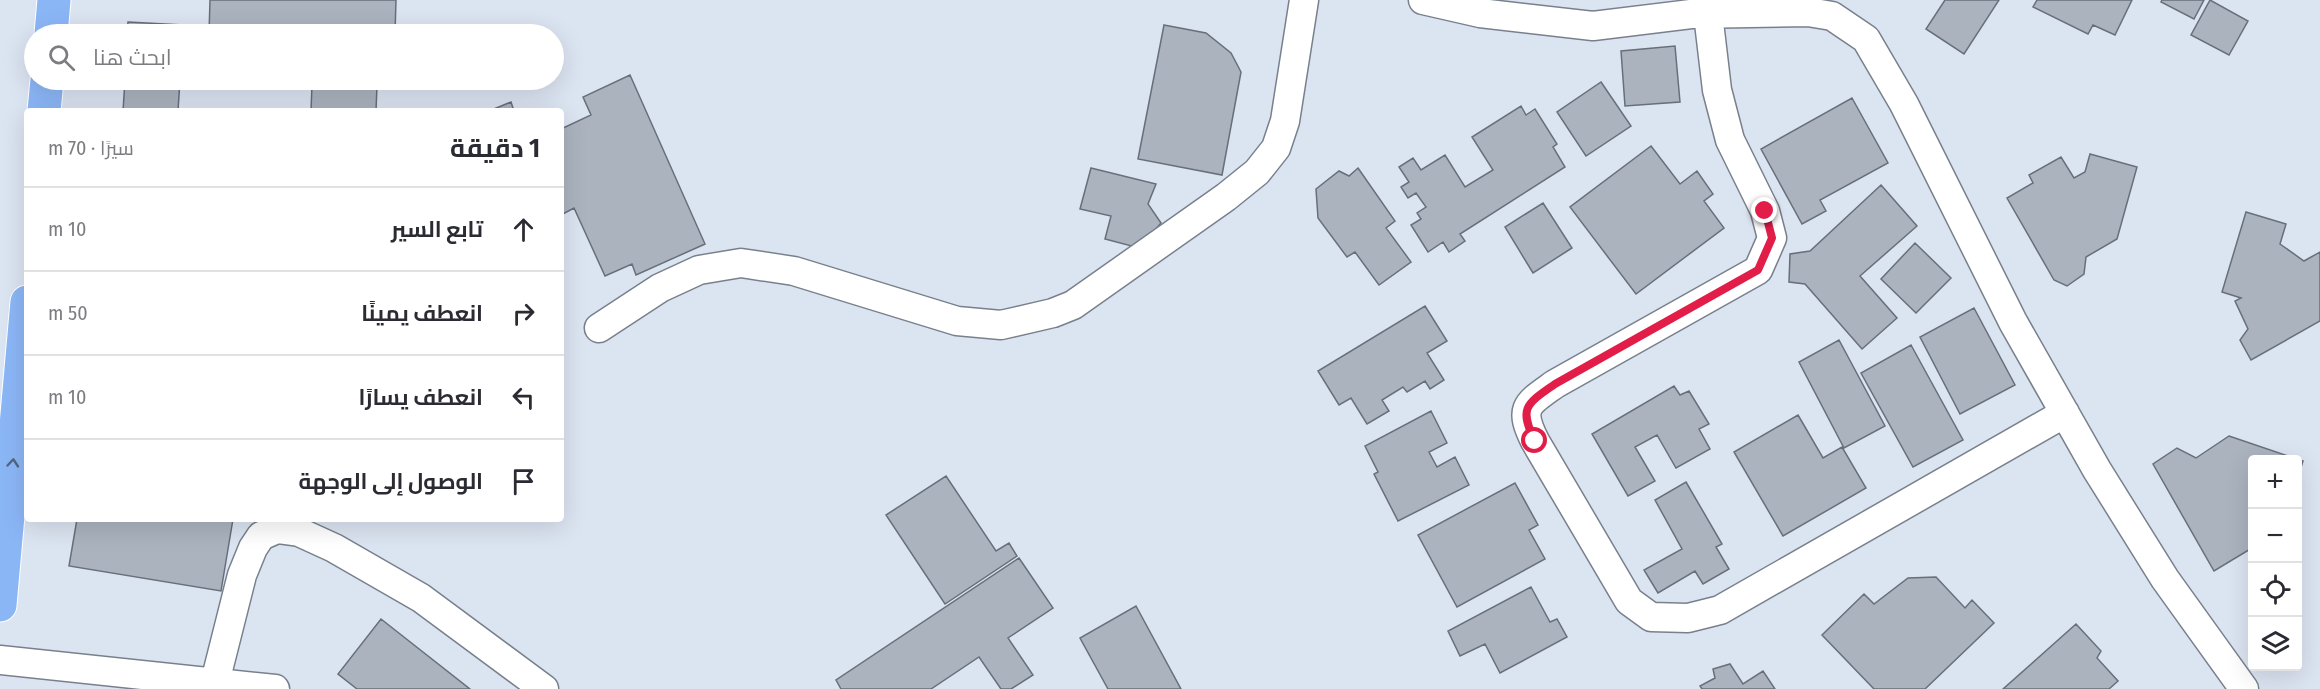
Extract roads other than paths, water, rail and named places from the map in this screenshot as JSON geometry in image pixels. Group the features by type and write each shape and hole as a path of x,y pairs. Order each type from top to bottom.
{"highway":[{"path":"52,24 54,0"},
{"path":"44,108 46,90"},
{"path":"0,605 24,336"}],"street":[{"path":"599,328 660,288 689,274 699,270 741,263 794,271 957,321 1000,325 1053,313 1073,304 1226,197 1257,172 1276,148 1285,122 1304,0"},
{"path":"1423,0 1480,13 1593,26 1691,14 1808,12 1832,16 1866,39 1904,104 2013,322 2065,414 2164,579 2244,689"},
{"path":"1708,14 1718,90 1730,140 1765,211 1772,238 1758,270 1555,384 1529,405 1526,414 1527,425 1535,441 1629,601 1651,617 1688,618 1720,610 2065,414"},
{"path":"215,682 242,575 252,548 261,536 277,529 299,532 334,548 422,598 544,689"},
{"path":"0,660 275,689"}]}
